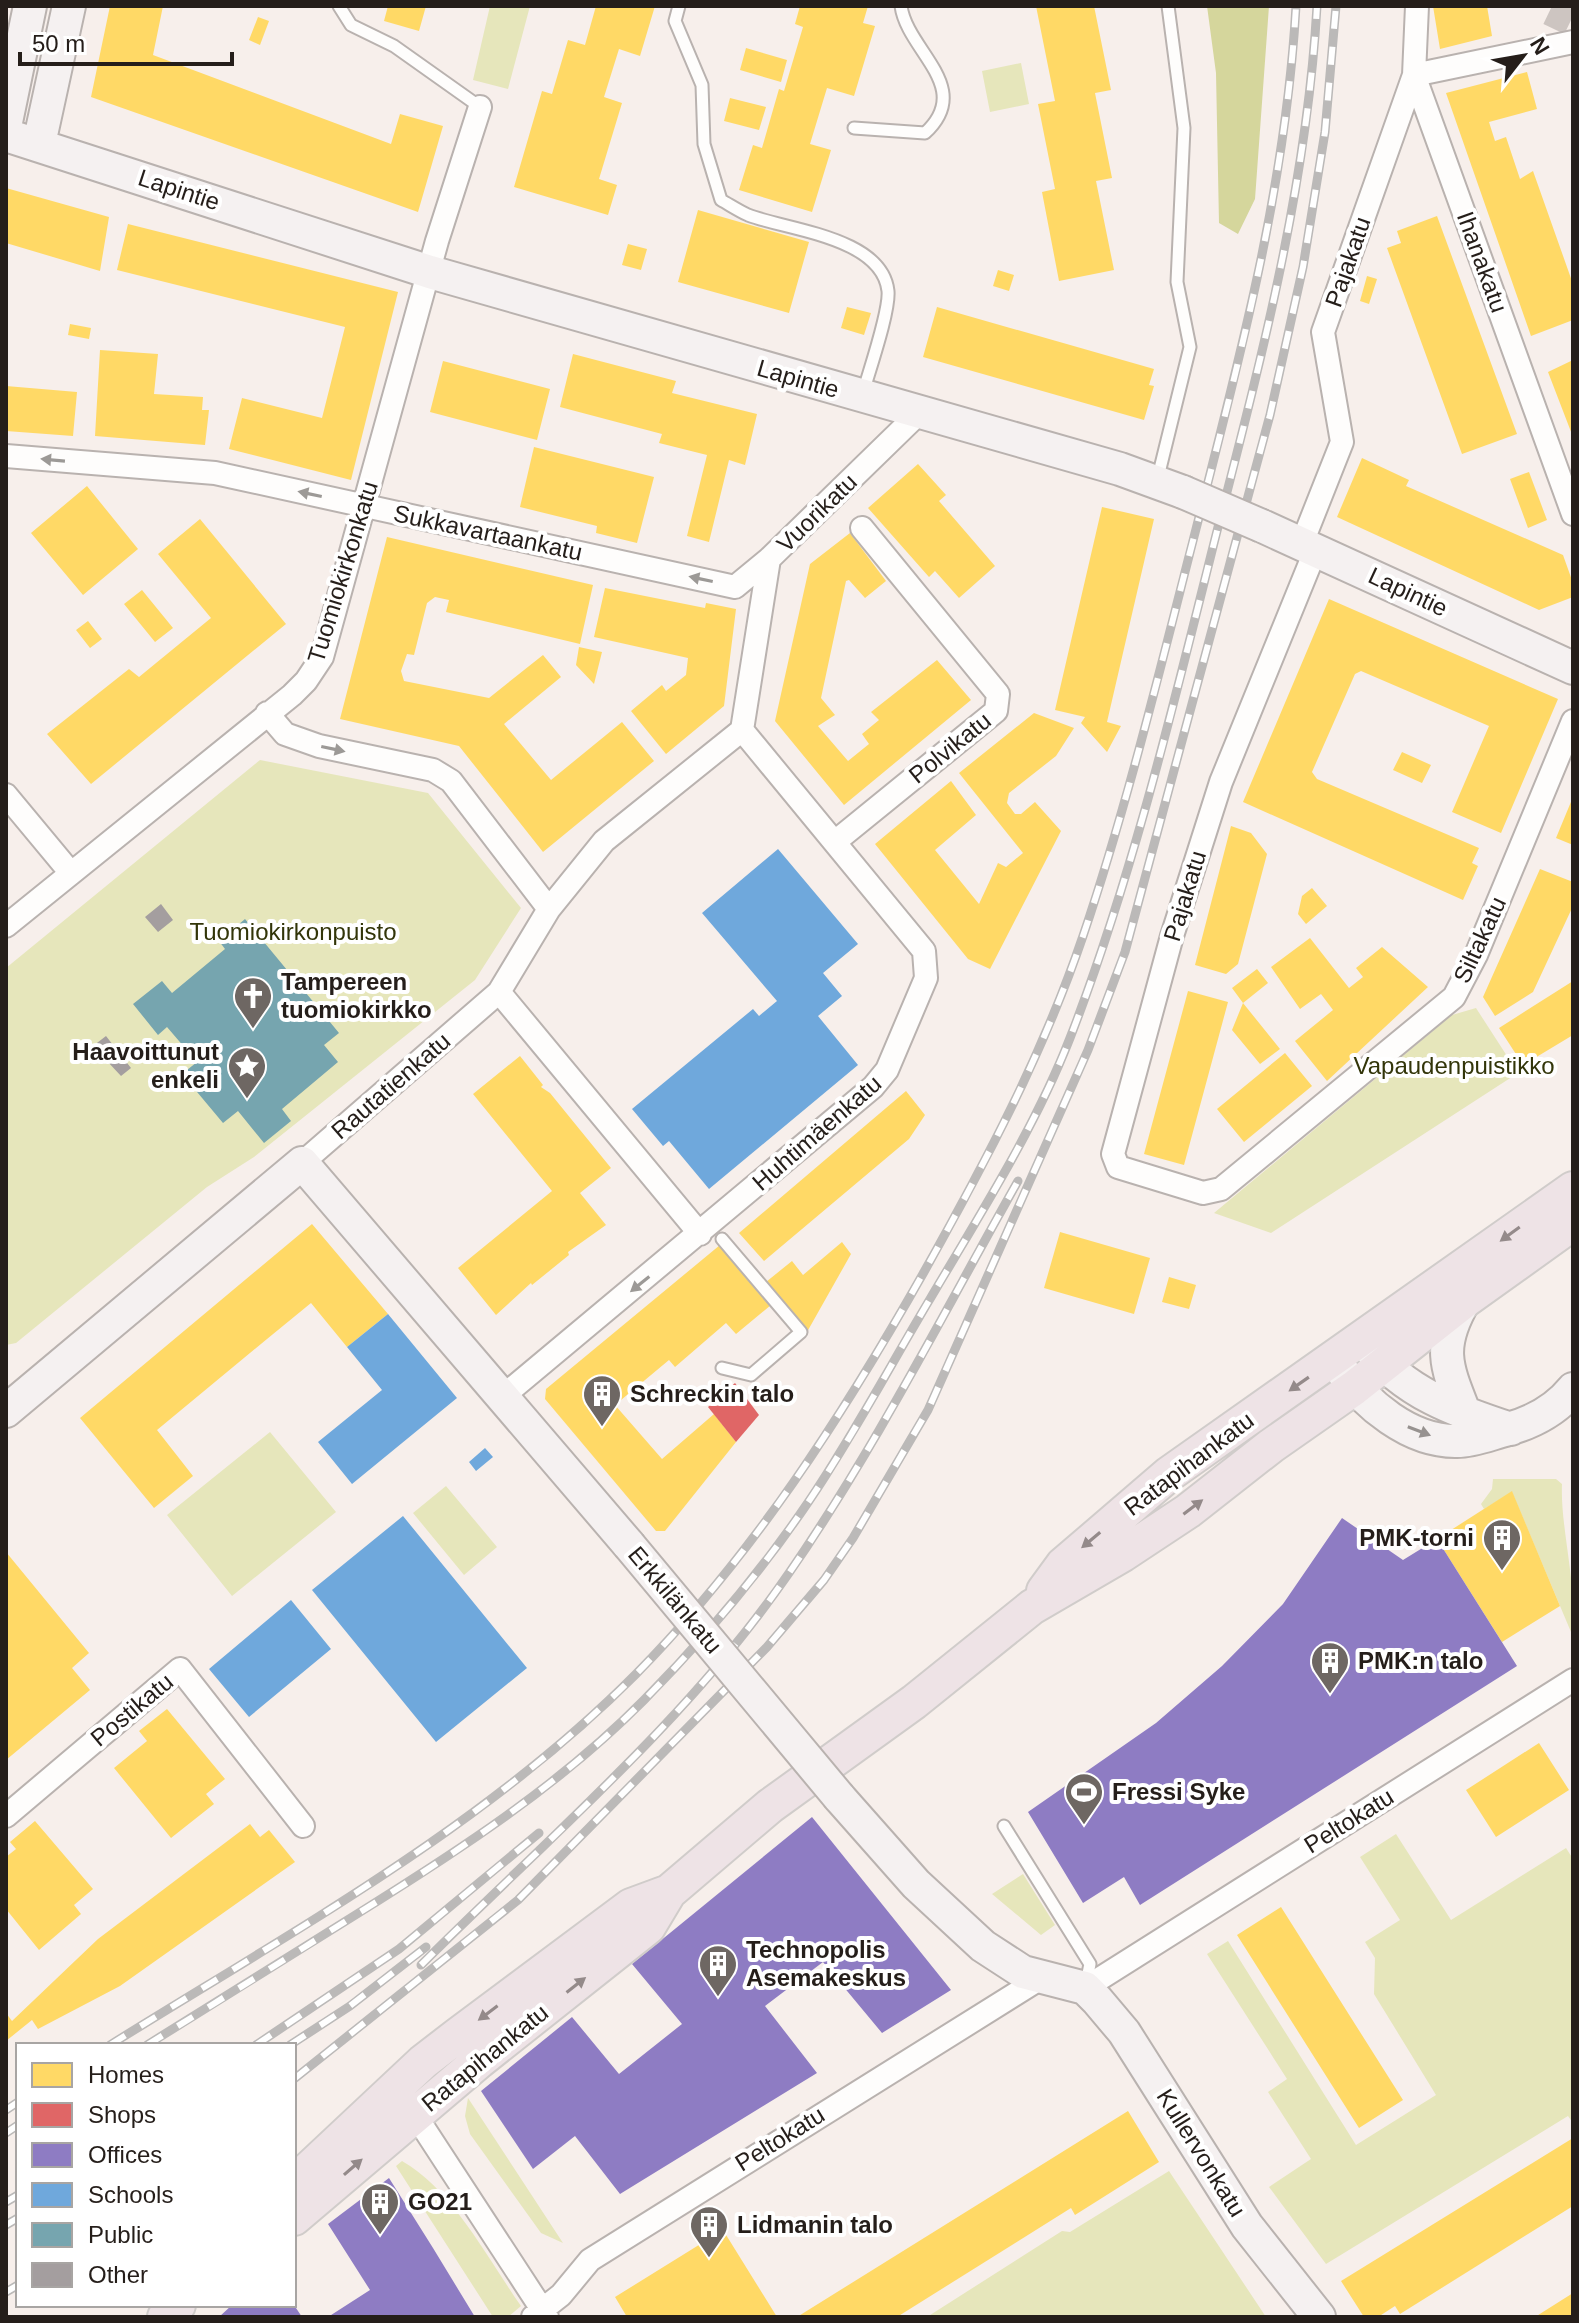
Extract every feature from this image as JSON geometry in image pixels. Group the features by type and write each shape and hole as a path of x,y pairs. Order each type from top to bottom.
{"main road":[{"path":"1373,1352 1573,1189"},
{"path":"1373,1352 1464,1301 1573,1223"},
{"name":"Ratapihankatu","path":"1032,1607 1063,1565 1169,1474 1333,1359 1373,1352"},
{"name":"Ratapihankatu","path":"296,2216 415,2115 648,1927 669,1892 770,1806 914,1702 1032,1607 1123,1554 1188,1511 1271,1446 1354,1388 1373,1352"},
{"name":"Ratapihankatu","path":"296,2181 396,2086 446,2044 631,1906 669,1892"}],"street":[{"path":"6,122 30,6"},
{"path":"39,144 69,6"},
{"name":"Ihanakatu","path":"1417,6 1414,75 1573,514"},
{"path":"1414,75 1573,42"},
{"name":"Pajakatu","path":"1203,1193 1118,1167 1113,1154 1172,936 1221,782 1309,546 1342,442 1323,332 1414,75"},
{"name":"Tuomiokirkonkatu","path":"6,926 306,681 322,657 430,272 480,107"},
{"name":"Lapintie","path":"6,135 430,272 1170,486 1309,546 1573,668"},
{"name":"Vuorikatu","path":"742,730 769,559 920,412"},
{"name":"Sukkavartaankatu","path":"6,456 215,473 735,587 769,559"},
{"name":"Polvikatu","path":"836,841 996,711 998,694 862,528"},
{"path":"267,713 285,734 319,746 433,770 451,781 549,909"},
{"name":"Siltakatu","path":"1203,1193 1221,1189 1454,997 1476,955 1573,721"},
{"name":"Huhtimäenkatu","path":"502,1397 873,1087 887,1070 926,978 924,951 742,730"},
{"name":"Rautatienkatu","path":"6,1411 302,1163 499,992 549,909 604,841 742,730"},
{"path":"6,795 70,872"},
{"path":"499,992 700,1234"},
{"name":"Erkkilänkatu","path":"302,1163 916,1884 983,1946 1023,1972 1085,1988"},
{"path":"1464,1301 1449,1328 1445,1348 1447,1367 1465,1414"},
{"path":"1373,1352 1439,1404 1511,1429"},
{"path":"1333,1359 1354,1388 1378,1410 1422,1434 1456,1441 1511,1429 1537,1418 1573,1389"},
{"name":"Postikatu","path":"6,1816 180,1669 303,1826"},
{"name":"Peltokatu","path":"1085,1988 1573,1680"},
{"name":"Peltokatu","path":"541,2315 590,2260 1041,1978"},
{"name":"Kullervonkatu","path":"1085,1988 1124,2032 1247,2226 1319,2317"},
{"path":"396,2086 541,2315"}],"lane":[{"path":"339,6 351,25 394,46 480,107"},
{"path":"679,6 675,21 702,85 704,144 721,200 747,215 842,242 869,259 884,276 889,293 862,397"},
{"path":"854,128 925,133 938,121 943,99 939,73 906,29 901,6"},
{"path":"1168,6 1184,128 1177,282 1190,347 1170,486"},
{"path":"722,1239 801,1332 751,1375 722,1368"},
{"path":"1004,1826 1090,1964 1085,1988"}],"green space":[{"path":"490,6 530,6 508,89 473,80"},
{"path":"1207,6 1269,6 1255,199 1238,234 1219,223 1216,73"},
{"path":"1021,63 1029,104 990,112 982,71"},
{"name":"Tuomiokirkonpuisto","path":"260,760 428,793 521,908 475,980 254,1157 207,1187 16,1343 6,1345 6,968"},
{"name":"Vapaudenpuistikko","path":"1476,1008 1518,1073 1271,1233 1214,1213 1452,1015"},
{"path":"270,1432 336,1512 232,1596 167,1515"},
{"path":"1493,1479 1556,1479 1562,1484 1573,1598 1571,1632 1512,1492 1484,1509 1481,1504 1492,1489"},
{"path":"446,1486 497,1547 464,1575 413,1513"},
{"path":"1396,1834 1451,1920 1566,1848 1573,1859 1573,2123 1568,2116 1326,2264 1269,2187 1311,2159 1268,2092 1287,2079 1207,1954 1228,1941 1356,2145 1436,2095 1374,1994 1375,1958 1365,1942 1400,1920 1360,1857"},
{"path":"1023,1874 1055,1925 1041,1935 992,1894"},
{"path":"468,2098 563,2243 541,2233 470,2134 465,2116"},
{"path":"402,2161 437,2189 482,2247 521,2306 508,2317 493,2317 396,2166"},
{"path":"1169,2171 1266,2317 927,2317 1062,2231 1070,2232"}],"building: Homes":[{"path":"110,6 163,6 153,55 391,144 400,114 443,126 418,212 91,97"},
{"path":"388,6 426,6 419,31 384,21"},
{"path":"596,6 655,6 640,56 619,49 604,97 622,103 599,179 617,185 608,215 514,187 542,91 552,94 568,40 585,45"},
{"path":"800,6 868,6 863,23 875,26 854,96 827,88 810,144 831,150 812,212 739,190 753,145 762,148 779,89 784,91 803,27 795,24"},
{"path":"1036,6 1094,6 1111,90 1095,93 1112,178 1096,181 1114,270 1059,281 1042,192 1055,189 1038,104 1055,101"},
{"path":"1433,6 1487,6 1492,36 1440,49"},
{"path":"258,17 269,21 260,45 249,40"},
{"path":"746,48 787,60 781,82 740,70"},
{"path":"1527,72 1537,109 1489,122 1495,141 1506,137 1520,179 1533,171 1573,284 1573,320 1531,336 1446,93"},
{"path":"730,98 766,107 759,130 724,121"},
{"path":"6,188 109,217 100,271 6,243"},
{"path":"698,210 809,242 789,313 678,282"},
{"path":"1437,216 1517,434 1462,454 1387,248 1401,243 1397,231"},
{"path":"128,224 398,292 351,480 229,449 242,398 322,418 345,327 117,270"},
{"path":"628,244 647,249 641,270 622,265"},
{"path":"998,270 1014,275 1009,291 993,286"},
{"path":"1367,276 1377,279 1369,304 1360,301"},
{"path":"847,307 871,313 864,335 841,328"},
{"path":"937,307 1154,369 1149,385 1154,386 1144,420 923,357"},
{"path":"70,324 91,328 89,339 68,335"},
{"path":"100,350 158,354 154,394 203,397 202,410 209,410 205,445 95,436"},
{"path":"573,354 676,381 672,393 757,414 745,465 729,460 709,542 687,536 707,455 659,443 662,434 560,407"},
{"path":"1573,360 1573,437 1548,372"},
{"path":"443,361 550,389 537,440 430,412"},
{"path":"6,386 77,392 73,436 6,431"},
{"path":"534,447 654,477 637,543 596,533 597,526 520,507"},
{"path":"1362,458 1409,480 1406,486 1563,555 1573,583 1573,597 1539,610 1337,517"},
{"path":"918,464 946,495 939,501 995,566 959,598 935,571 929,577 868,508"},
{"path":"1529,472 1547,520 1528,528 1510,479"},
{"path":"87,486 138,549 83,595 31,533"},
{"path":"1102,507 1154,519 1107,722 1121,726 1107,752 1081,723 1085,717 1055,710"},
{"path":"200,519 286,624 91,784 47,734 129,669 139,677 211,618 158,554"},
{"path":"850,533 886,581 865,598 849,580 846,581 821,698 835,715 818,726 848,761 869,744 862,734 879,720 871,712 937,660 971,700 844,805 775,721 810,564"},
{"path":"387,537 593,585 580,644 446,612 449,600 435,597 427,603 414,655 407,654 401,671 404,681 489,698 543,655 561,677 504,724 551,780 622,722 654,761 543,852 459,746 340,719"},
{"path":"605,588 705,608 706,603 736,609 724,706 666,754 631,711 662,685 666,691 686,675 688,658 594,637"},
{"path":"142,590 173,628 155,642 124,604"},
{"path":"1329,599 1558,699 1501,833 1452,812 1489,726 1361,671 1355,674 1312,772 1317,779 1479,848 1472,863 1478,866 1463,900 1243,802"},
{"path":"88,621 102,639 90,648 76,630"},
{"path":"579,647 602,652 594,684 576,665"},
{"path":"1034,713 1074,728 1056,756 1009,793 1007,803 1015,814 1021,814 1035,802 1061,831 990,969 968,959 875,844 951,781 976,815 935,850 979,904 998,863 1006,867 1023,853 959,773"},
{"path":"1402,752 1431,765 1422,783 1393,770"},
{"path":"1573,797 1573,845 1556,838"},
{"path":"1231,826 1251,833 1267,854 1238,964 1226,974 1195,965"},
{"path":"1540,869 1573,882 1573,906 1533,992 1495,1016 1483,997"},
{"path":"1312,888 1327,906 1306,924 1298,914 1302,896"},
{"path":"1310,938 1349,988 1363,977 1356,968 1382,947 1428,987 1327,1081 1295,1041 1333,1010 1321,994 1300,1009 1271,967"},
{"path":"1257,969 1268,983 1243,1003 1232,988"},
{"path":"1573,981 1573,1035 1523,1065 1499,1028"},
{"path":"1188,991 1228,1002 1184,1165 1144,1154"},
{"path":"1243,1003 1280,1049 1260,1064 1232,1030"},
{"path":"1285,1053 1312,1086 1244,1142 1217,1109"},
{"path":"520,1056 543,1085 541,1087 550,1093 611,1168 580,1193 606,1225 568,1252 569,1255 531,1283 496,1315 458,1268 552,1191 473,1094"},
{"path":"906,1091 925,1115 909,1139 764,1261 739,1233"},
{"path":"312,1224 388,1314 347,1347 311,1303 157,1430 193,1476 154,1508 80,1418"},
{"path":"1060,1232 1150,1258 1134,1314 1044,1288"},
{"path":"842,1242 851,1254 807,1332 766,1282 792,1261 803,1275"},
{"name":"Schreckin talo","path":"720,1245 771,1305 736,1334 726,1323 675,1367 669,1360 615,1405 662,1459 714,1414 736,1442 665,1531 656,1531 545,1399 546,1389"},
{"path":"1169,1277 1196,1285 1189,1309 1162,1302"},
{"name":"PMK-torni","path":"1512,1491 1560,1606 1502,1642 1437,1539"},
{"path":"6,1552 89,1653 72,1668 90,1690 6,1760"},
{"path":"167,1709 225,1779 206,1794 214,1804 171,1838 114,1768 147,1741 139,1731"},
{"path":"1539,1743 1569,1790 1496,1837 1466,1790"},
{"path":"35,1821 93,1889 74,1905 81,1914 39,1950 6,1909 6,1857 16,1849 10,1842"},
{"path":"250,1824 260,1837 269,1830 295,1862 120,1986 38,2029 32,2020 6,2041 6,2013 12,2021 98,1939"},
{"path":"1281,1907 1403,2100 1359,2128 1237,1935"},
{"path":"1128,2111 1159,2162 1075,2215 1071,2208 897,2317 797,2317"},
{"path":"1573,2138 1573,2206 1400,2314 1395,2306 1378,2317 1364,2317 1341,2281"},
{"name":"Lidmanin talo","path":"723,2230 777,2317 627,2317 615,2297"},
{"path":"1573,2293 1573,2317 1535,2317"}],"building: Shops":[{"path":"735,1383 759,1415 736,1442 708,1407"}],"building: Offices":[{"name":"PMK:n talo","path":"1342,1518 1403,1560 1437,1539 1517,1666 1140,1905 1124,1877 1083,1903 1028,1812 1156,1723 1222,1666 1283,1604"},
{"name":"Technopolis Asemakeskus","path":"812,1817 951,1990 882,2033 823,1962 765,2006 817,2073 620,2194 575,2136 533,2169 481,2091 572,2017 619,2074 682,2024 632,1964"},
{"name":"GO21","path":"389,2178 475,2317 328,2317 370,2290 328,2224"},
{"path":"230,2307 295,2307 302,2317 219,2317"}],"building: Schools":[{"path":"778,849 858,944 823,973 842,996 818,1016 858,1065 709,1189 669,1141 663,1146 632,1109 753,1009 759,1016 777,1001 702,913"},
{"path":"388,1314 457,1398 352,1484 318,1442 382,1390 347,1347"},
{"path":"485,1448 493,1457 476,1471 469,1462"},
{"path":"403,1516 527,1668 436,1742 312,1590"},
{"path":"291,1600 331,1649 249,1717 209,1669"}],"building: Public":[{"name":"Tampereen tuomiokirkko","path":"245,919 339,1033 324,1045 338,1062 282,1109 291,1121 264,1143 238,1111 223,1123 182,1074 197,1062 167,1027 158,1035 133,1004 162,981 172,993 225,949 219,941"}],"building: Other":[{"path":"161,904 173,920 158,932 145,917"},
{"path":"106,1036 131,1068 121,1076 93,1046"}],"tunnel":[{"path":"1552,6 1573,16"}],"railway":[{"path":"113,2043 384,1874 515,1781 577,1729 679,1629 757,1533 828,1432 893,1326 969,1190 1031,1065 1067,980 1099,886 1157,682 1259,270 1282,139 1296,6"},
{"path":"150,2043 395,1890 506,1816 578,1761 644,1700 731,1604 809,1501 987,1203 1040,1106 1070,1038 1114,913 1152,785 1251,398 1280,269 1304,138 1317,6"},
{"path":"296,2077 518,1900 767,1647 824,1580 853,1538 928,1410 1088,1050 1125,952 1270,415 1303,267 1325,132 1336,6"},
{"path":"421,1965 614,1777 707,1679 749,1627 789,1573 851,1478 1018,1181"},
{"path":"259,2043 399,1949 539,1833"},
{"path":"293,2043 350,2006 426,1947"},
{"path":"6,2110 16,2103"},
{"path":"6,2133 16,2126"},
{"path":"6,2202 16,2196"},
{"path":"6,2225 16,2219"},
{"path":"6,2292 16,2286"}],"place":[{"name":"Tampereen tuomiokirkko","path":"253,1030"},
{"name":"Haavoittunut enkeli","path":"247,1100"},
{"name":"Schreckin talo","path":"602,1428"},
{"name":"PMK-torni","path":"1502,1572"},
{"name":"PMK:n talo","path":"1330,1695"},
{"name":"Fressi Syke","path":"1084,1826"},
{"name":"Technopolis Asemakeskus","path":"718,1998"},
{"name":"GO21","path":"380,2236"},
{"name":"Lidmanin talo","path":"709,2259"}]}
